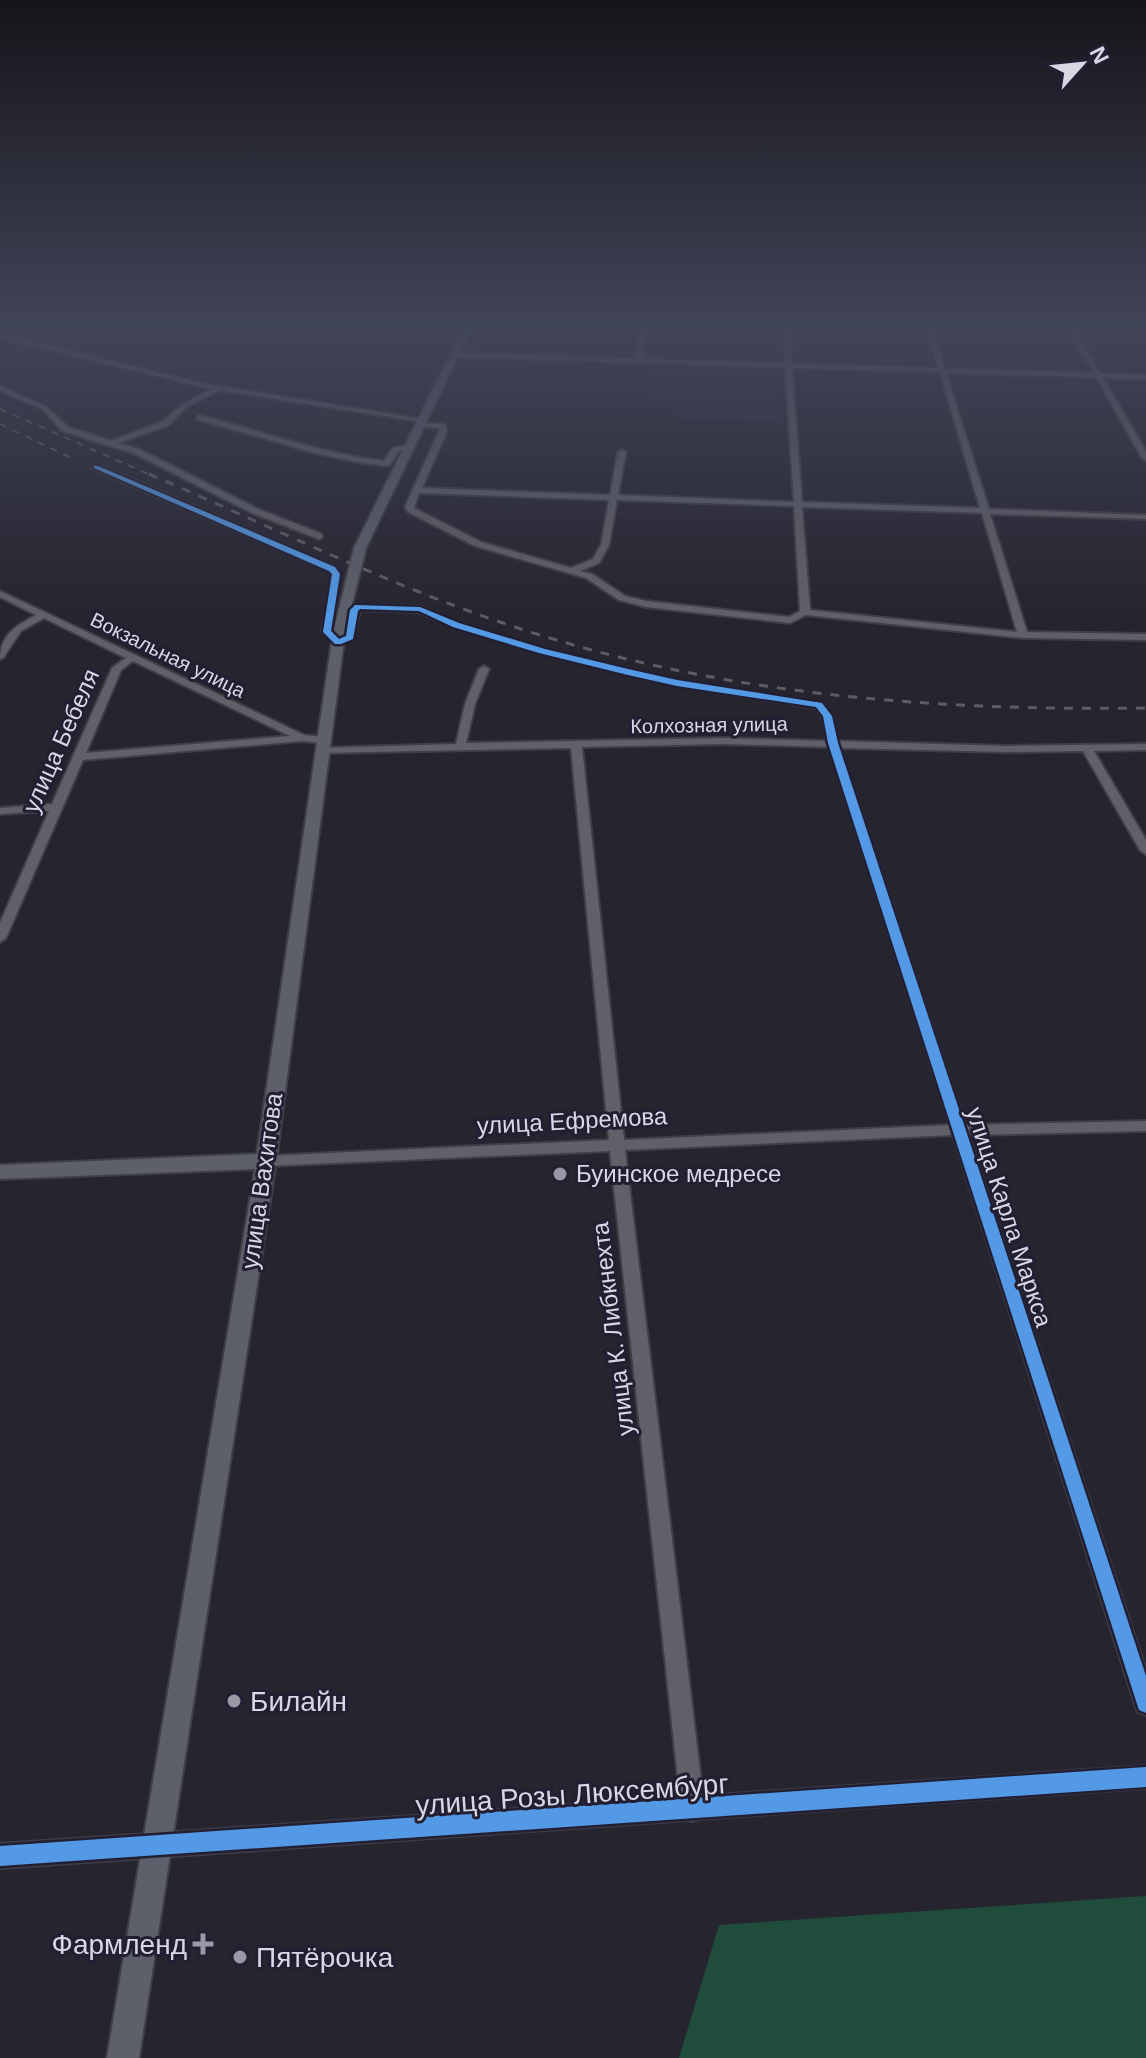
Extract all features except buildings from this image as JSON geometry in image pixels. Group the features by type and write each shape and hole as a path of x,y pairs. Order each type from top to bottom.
{"main road":[{"name":"улица Вахитова","path":"123,2058 266,1161 338,642 354,564 422,423"},
{"name":"улица Ефремова","path":"0,1172 266,1161"}],"street":[{"path":"59,423 65,429 136,451 255,511 319,536"},
{"path":"111,443 166,423"},
{"path":"221,423 306,450 371,463 386,464 395,450 410,447"},
{"path":"427,423 442,426 443,431 409,507 411,510 451,533 600,581 622,598 646,604 790,620 805,612 1023,635 1146,637"},
{"path":"793,423 805,612"},
{"path":"961,423 1023,635"},
{"path":"1126,423 1146,458"},
{"path":"572,571 587,566 602,554 622,452"},
{"path":"96,467 332,569 336,574 327,632 338,642"},
{"path":"416,490 1146,517"},
{"name":"Вокзальная улица","path":"0,594 322,745"},
{"name":"улица Карла Маркса","path":"338,642 350,637 354,610 358,607 420,609 456,625 542,651 628,672 677,683 819,705 827,716 833,743 1146,1704"},
{"path":"0,656 17,629 43,615"},
{"name":"улица Бебеля","path":"0,938 117,668 133,657"},
{"path":"460,748 470,704 484,669"},
{"path":"77,757 302,738"},
{"name":"Колхозная улица","path":"322,745 460,748 724,741 1087,749 1146,747"},
{"name":"улица К. Либкнехта","path":"576,746 617,1144 693,1810"},
{"path":"1087,749 1146,850"},
{"path":"0,811 56,807"},
{"name":"улица Ефремова","path":"266,1161 958,1130 1146,1126"},
{"name":"улица Розы Люксембург","path":"0,1856 1146,1777"}],"green space":[{"path":"1146,1896 1146,2058 679,2058 719,1925"}],"railway":[{"path":"32,423 153,476"},
{"path":"0,424 71,458"},
{"path":"149,474 424,594 518,628 595,651 750,684 828,694 987,706 1146,708"}],"cycle path":[{"path":"96,467 332,569 336,574 327,632 338,642 350,637 354,610 358,607 420,609 456,625 542,651 628,672 677,683 819,705 827,716 833,743 1146,1704"},
{"path":"0,1856 1146,1777"}],"place":[{"name":"Буинское медресе","path":"560,1174"},
{"name":"Билайн","path":"234,1701"},
{"name":"Фармленд","path":"203,1944"},
{"name":"Пятёрочка","path":"240,1957"}]}
